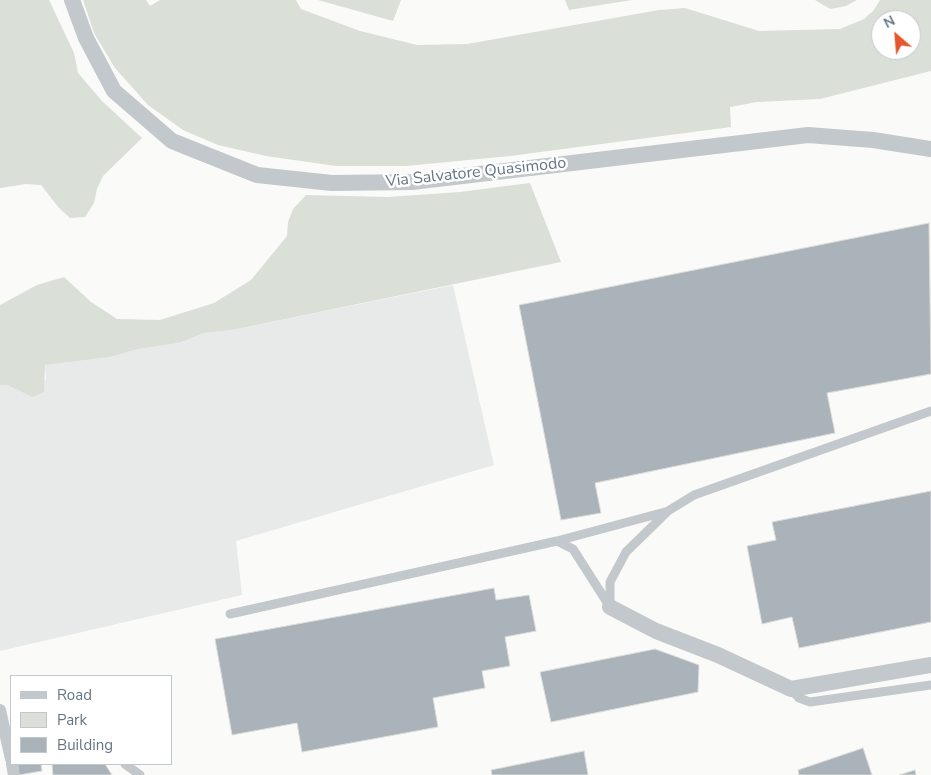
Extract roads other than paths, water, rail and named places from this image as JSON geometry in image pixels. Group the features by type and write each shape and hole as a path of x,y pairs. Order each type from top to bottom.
{"street":[{"name":"Via Salvatore Quasimodo","path":"72,0 86,38 114,92 172,141 258,175 332,183 412,182 808,135 873,140 931,149"},
{"path":"610,607 648,628 718,655 791,689 931,664"},
{"path":"0,710 10,755"}],"lane":[{"path":"610,607 610,582 626,552 668,511 694,496 931,412"},
{"path":"230,614 557,541 668,511"},
{"path":"557,541 573,549 610,607"},
{"path":"791,689 799,698 810,702 931,685"},
{"path":"126,765 140,775"}]}
